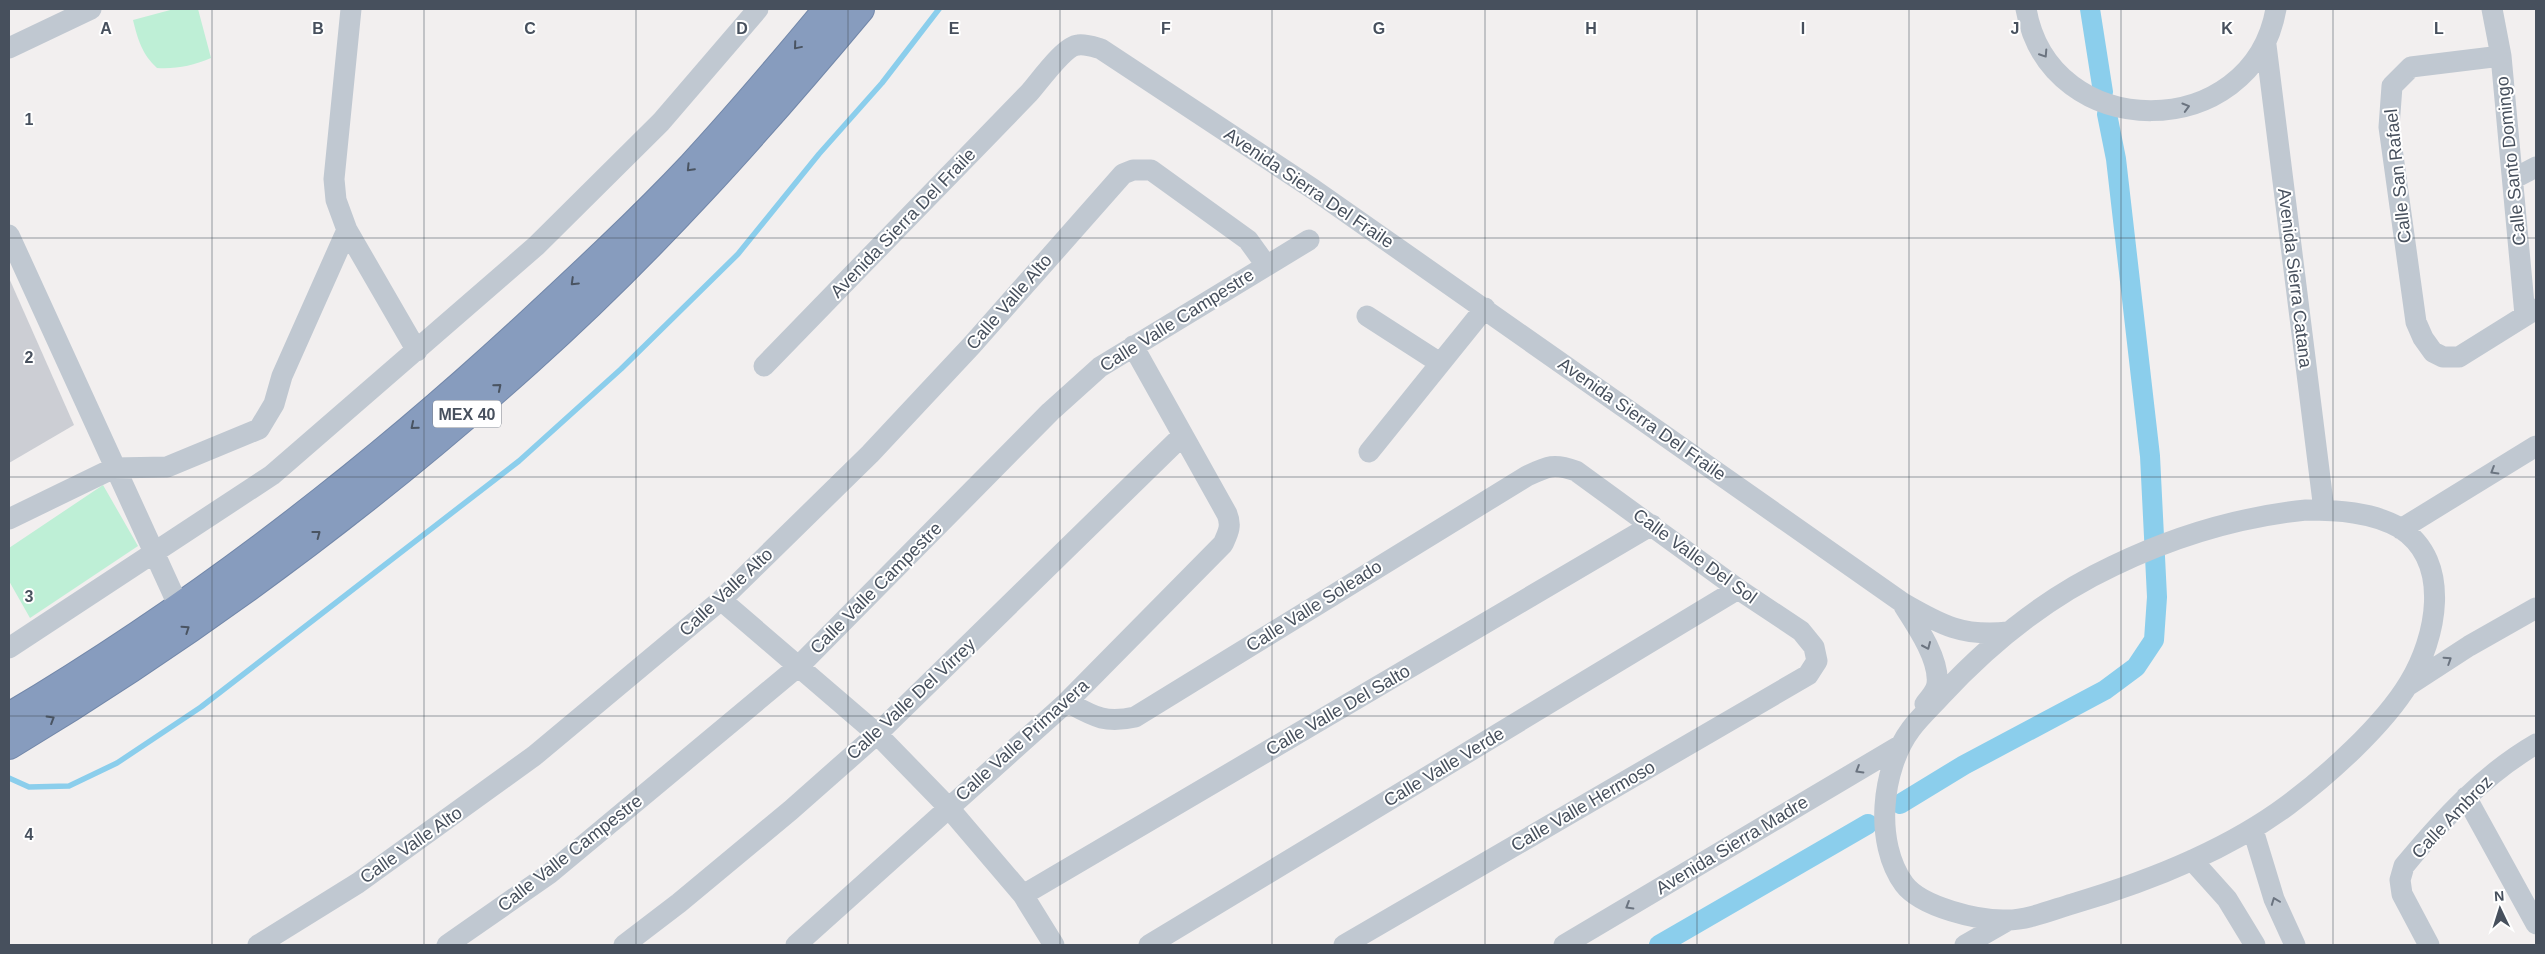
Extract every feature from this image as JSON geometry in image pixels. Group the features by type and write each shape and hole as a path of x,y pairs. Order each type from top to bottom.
{"highway":[{"name":"MEX 40","path":"9,716 62,685 179,608 238,566 362,470 494,357 600,257 690,168 746,106 828,9"},
{"name":"MEX 40","path":"9,745 67,710 185,630 304,544 398,472 530,360 594,299 712,178 786,97 860,9"}],"street":[{"path":"9,48 91,9"},
{"path":"351,9 334,179 336,200 347,230 417,351"},
{"path":"9,648 272,475 536,246 661,122 758,9"},
{"path":"2026,9 2033,34 2042,51 2066,80 2098,101 2135,111 2173,110 2209,98 2240,76 2266,45 2273,28 2276,9"},
{"name":"Calle Santo Domingo","path":"2492,9 2501,56 2513,179 2531,312"},
{"name":"Avenida Sierra Del Fraile","path":"764,366 1029,93 1060,57 1072,46 1078,44 1101,49 1312,189 1903,603 1941,625 1958,630 1986,635 2008,632"},
{"name":"Avenida Sierra Catana","path":"2266,45 2324,510"},
{"name":"Calle San Rafael","path":"2501,56 2411,67 2392,86 2389,127 2416,322 2422,338 2433,352 2443,357 2459,357 2531,312"},
{"path":"2513,179 2536,167"},
{"name":"Calle Valle Alto","path":"258,945 358,883 534,756 721,600 870,454 972,345 1116,179 1133,170 1151,170 1248,240 1266,265"},
{"path":"9,519 114,468 167,467 259,429 274,404 285,369 347,230"},
{"path":"9,235 153,555 179,608"},
{"name":"Calle Valle Campestre","path":"447,945 549,874 800,666 1075,388 1100,367 1309,240"},
{"path":"1369,452 1484,308"},
{"path":"1367,316 1440,363"},
{"path":"1132,346 1183,434"},
{"name":"Calle Valle Primavera","path":"796,945 814,931 948,807 1067,702 1223,544 1229,533 1230,522 1183,434"},
{"name":"Calle Valle Del Virrey","path":"624,945 791,810 877,734 1183,434"},
{"path":"2401,529 2536,446"},
{"name":"Calle Valle Del Sol","path":"1559,465 1576,470 1738,589 1801,631 1814,647 1817,661"},
{"name":"Calle Valle Soleado","path":"1067,702 1098,719 1116,722 1135,717 1527,476 1547,466 1559,465"},
{"path":"1965,945 2007,920 2093,898 2142,882 2253,830 2290,803 2346,756 2388,711 2407,687 2422,660 2436,602 2431,567 2421,549 2401,529 2355,513 2324,510 2271,514 2192,533 2111,566 2032,612 1980,656 1906,737 1891,774 1884,805 1884,833 1893,865 1905,886 1922,900 1953,912 2007,920"},
{"name":"Calle Valle Del Salto","path":"1023,895 1652,525"},
{"name":"Calle Valle Verde","path":"1149,945 1176,938 1738,589"},
{"path":"721,600 877,734 948,807 1023,895 1054,945"},
{"name":"Avenida Sierra Del Fraile","path":"1903,603 1919,629 1936,669 1937,685 1906,737"},
{"path":"2407,687 2469,646 2536,608"},
{"name":"Calle Valle Hermoso","path":"1344,945 1808,675 1817,661"},
{"name":"Avenida Sierra Madre","path":"1564,945 1906,737"},
{"name":"Calle Ambroz","path":"2429,945 2402,894 2400,880 2404,866 2466,797 2501,767 2536,744"},
{"path":"2466,797 2536,924"},
{"path":"2253,830 2274,899 2295,945"},
{"path":"2192,860 2227,899 2255,945"}],"green space":[{"path":"174,9 198,9 211,58 184,66 157,68 144,52 133,20"},
{"path":"103,485 138,546 30,618 9,581 9,548"}],"building":[{"path":"9,278 74,425 9,463"}],"waterway":[{"path":"9,778 29,787 69,786 117,763 201,707 519,461 621,369 738,254 819,154 882,83 939,9"},
{"path":"2090,9 2103,92"},
{"path":"1900,804 1964,765 2105,690 2136,667 2154,640 2157,597 2150,456 2116,159 2107,114"},
{"path":"1659,945 1868,824"}]}
